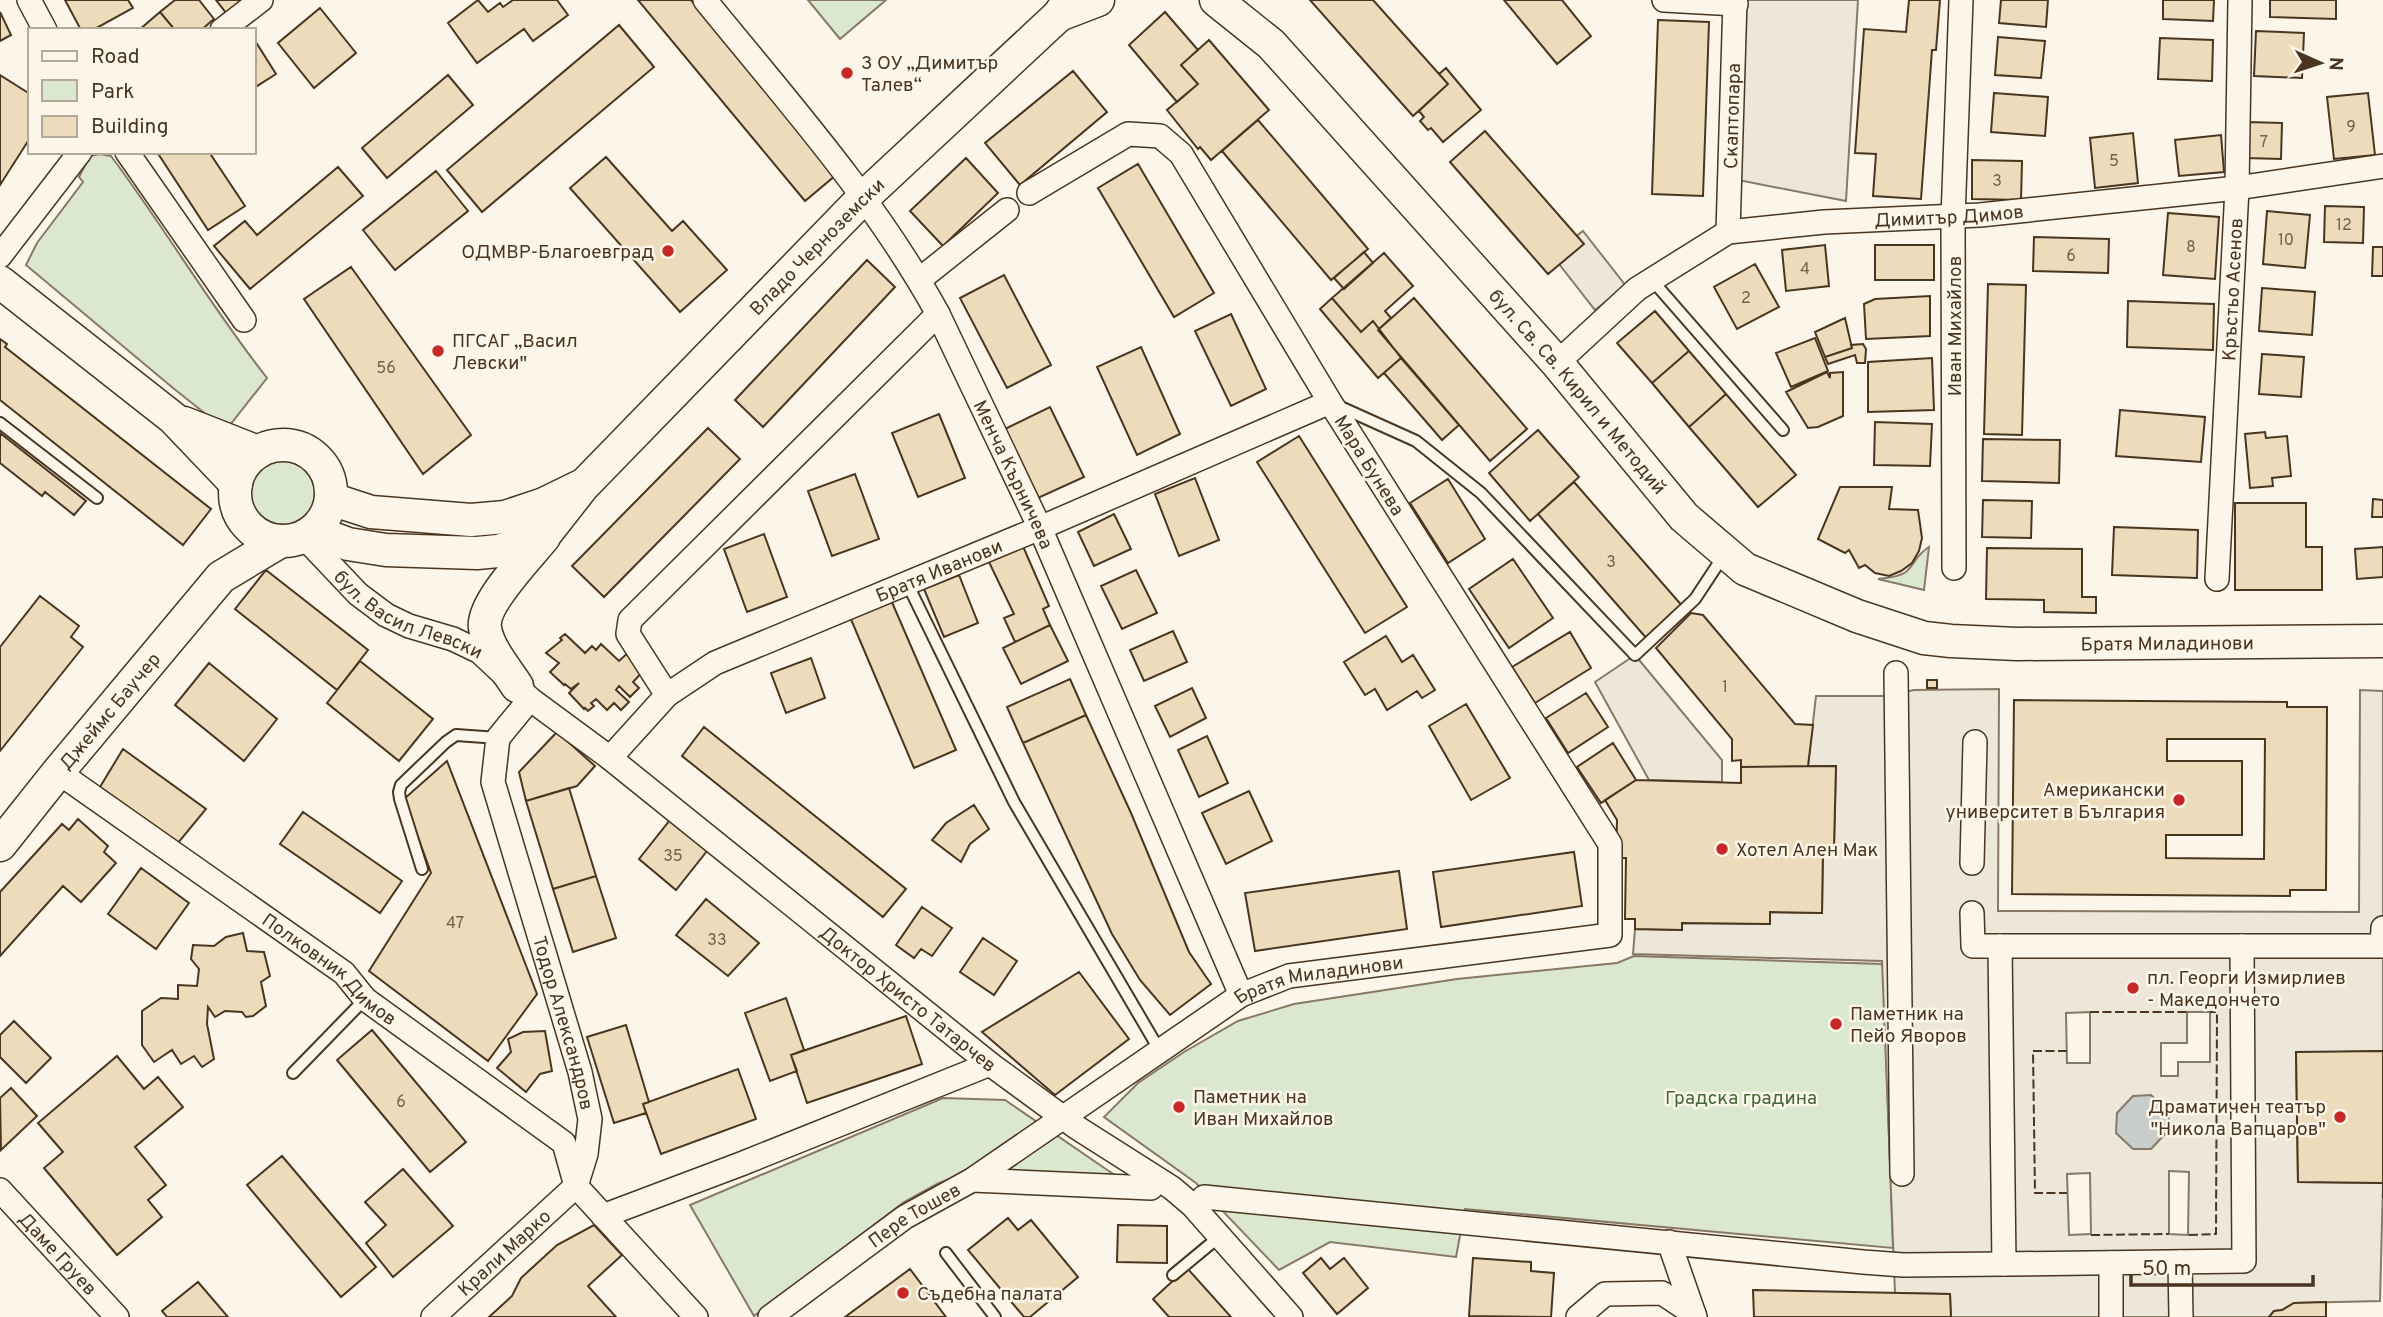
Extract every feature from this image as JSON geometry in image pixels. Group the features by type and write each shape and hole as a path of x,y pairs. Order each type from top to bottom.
{"street":[{"path":"29,0 45,28"},
{"path":"225,28 261,0"},
{"name":"Менча Кърничева","path":"705,0 864,197 919,280 938,314 1040,527 1241,995"},
{"name":"Владо Черноземски","path":"583,486 864,197 1064,8 1098,0"},
{"name":"бул. Св. Св. Кирил и Методий","path":"1216,0 1271,44 1557,363 1684,516 1751,571 1857,616 1924,638 1951,641"},
{"name":"бул. Св. Св. Кирил и Методий","path":"1247,0 1271,44"},
{"path":"1664,0 1736,2"},
{"name":"Иван Михайлов","path":"1954,568 1953,218 1961,0"},
{"name":"Кръстьо Асенов","path":"2217,579 2237,188 2240,0"},
{"name":"Скаптопара","path":"1728,232 1736,2"},
{"name":"Мара Бунева","path":"1029,193 1128,134 1160,136 1181,155 1330,402 1609,844 1610,935"},
{"path":"0,256 78,154"},
{"path":"128,154 244,320"},
{"name":"Димитър Димов","path":"1557,363 1637,289 1728,232 1824,222 1953,218 2237,188 2383,166"},
{"path":"919,280 1007,210"},
{"path":"0,282 173,418 238,498 246,523 267,539 299,536 368,548 477,553 516,547 547,532"},
{"path":"667,695 628,634 630,620 938,314"},
{"name":"Братя Иванови","path":"610,758 667,695 715,663 1330,402"},
{"path":"173,418 258,452"},
{"path":"288,445 315,457 325,469 330,483 331,499 328,511 299,536 221,577 238,498 240,472 248,461 258,452 272,446 288,445"},
{"path":"331,499 371,512 471,520 505,517 544,504 583,486"},
{"path":"498,738 523,692 487,635 484,620 498,594 583,486"},
{"name":"бул. Васил Левски","path":"299,536 358,594 386,615 453,639 480,652 523,692"},
{"name":"Джеймс Баучер","path":"0,845 221,577"},
{"name":"Братя Миладинови","path":"1951,641 2017,644 2383,643"},
{"path":"1896,673 1902,1174"},
{"name":"Доктор Христо Татарчев","path":"523,692 610,758 990,1064 1063,1117 1169,1186 1205,1215 1291,1317"},
{"name":"Тодор Александров","path":"498,738 493,782 580,1072 590,1119 586,1154 576,1186"},
{"path":"1972,863 1975,742"},
{"name":"Полковник Димов","path":"58,772 344,973 365,999 564,1143 576,1186"},
{"path":"1972,913 1973,946 2382,946 2383,928"},
{"name":"Братя Миладинови","path":"1063,1117 1241,995 1289,976 1610,935"},
{"path":"2000,946 2004,1264"},
{"path":"1205,1215 1669,1242 1890,1264 2244,1261 2242,946"},
{"path":"603,1216 990,1064"},
{"name":"Пере Тошев","path":"769,1317 905,1217 972,1180 1063,1117"},
{"path":"972,1180 1151,1188"},
{"path":"576,1186 696,1317"},
{"name":"Крали Марко","path":"433,1317 576,1186"},
{"name":"Даме Груев","path":"0,1190 117,1317"},
{"path":"1669,1242 1695,1316"},
{"path":"2180,1262 2181,1317"},
{"path":"2111,1263 2111,1317"},
{"path":"1577,1317 1605,1294 1662,1293 1695,1316"}],"lane":[{"path":"1652,280 1783,430"},
{"path":"1330,402 1416,441 1481,493 1635,655 1695,599 1726,552"},
{"path":"0,423 97,498"},
{"path":"906,582 1014,802 1160,1051"},
{"path":"422,869 400,799 401,785 446,742 456,736 498,738"},
{"path":"293,1073 365,999"},
{"path":"1173,1275 1205,1215"},
{"path":"946,1253 995,1317"}],"green space":[{"path":"808,0 886,0 840,39"},
{"path":"90,156 111,156 267,378 230,425 207,415 26,265 37,243 83,182 79,177"},
{"path":"283,453 298,456 311,465 320,478 323,493 320,508 311,521 298,530 283,533 268,530 255,521 246,508 243,493 246,478 255,465 268,456"},
{"path":"1929,547 1924,590 1878,579 1906,572"},
{"name":"Градска градина","path":"1634,956 1883,964 1893,1248 1465,1209 1456,1257 1330,1242 1279,1270 1196,1183 1104,1117 1138,1083 1184,1052 1238,1021 1294,1004 1457,979 1617,963"},
{"path":"943,1098 1005,1100 1119,1178 970,1171 937,1184 904,1202 754,1316 690,1205"}],"shaded area":[{"path":"1744,0 1858,0 1846,201 1738,180"},
{"path":"1583,231 1626,286 1595,310 1552,255"},
{"path":"1635,655 1722,760 1722,782 1649,780 1595,682"},
{"name":"пл. Георги Измирлиев - Македончето","path":"1999,689 1998,911 2359,912 2360,690 2383,691 2383,1051 2296,1053 2298,1182 2383,1183 2380,1301 2294,1303 2274,1311 2269,1317 1951,1317 1950,1294 1895,1293 1882,961 1633,954 1635,929 1682,930 1682,923 1770,924 1770,912 1822,913 1823,850 1834,847 1836,766 1808,766 1816,696 1904,696 1905,692","holes":["2090,1012 2090,1063 2067,1063 2066,1013","2187,1012 2210,1012 2210,1062 2178,1062 2178,1076 2161,1076 2161,1043 2187,1043","2169,1171 2189,1172 2188,1235 2169,1234","2090,1173 2091,1234 2069,1235 2067,1174"]},
{"path":"2151,1095 2169,1113 2168,1131 2151,1149 2133,1149 2116,1133 2117,1113 2133,1096"}],"building":[{"path":"65,0 128,0 133,8 97,28 80,28"},
{"path":"175,0 199,0 214,19 203,28 173,28 160,12"},
{"path":"216,0 252,0 230,18"},
{"path":"478,0 488,12 500,3 503,7 513,0 557,0 568,15 533,41 524,29 477,63 448,23"},
{"path":"638,0 691,0 836,175 805,201"},
{"path":"1310,0 1373,0 1448,84 1413,116"},
{"path":"1504,0 1562,0 1591,36 1557,64"},
{"path":"1909,0 1940,0 1936,50 1932,50 1921,199 1873,196 1876,154 1855,153 1864,29 1906,32"},
{"path":"2001,0 2048,0 2046,27 1999,23"},
{"path":"2163,0 2214,0 2213,21 2163,19"},
{"path":"2270,0 2336,0 2336,19 2270,17"},
{"path":"320,8 356,53 314,88 278,43"},
{"path":"0,12 11,35 0,41"},
{"path":"160,12 173,28 141,28"},
{"path":"1165,12 1198,50 1181,65 1198,84 1177,102 1129,45"},
{"path":"1658,20 1709,22 1703,196 1652,194"},
{"path":"619,25 654,67 482,212 447,170"},
{"path":"2256,31 2304,33 2302,78 2254,76"},
{"path":"1998,37 2045,41 2041,78 1995,75"},
{"path":"2160,38 2213,40 2212,81 2158,79"},
{"path":"1209,40 1269,110 1211,160 1200,147 1198,149 1167,110 1198,84 1181,65"},
{"path":"256,42 276,74 256,87"},
{"path":"1446,68 1481,110 1443,142 1431,128 1428,130 1420,121 1424,117 1419,111 1448,84 1439,74"},
{"path":"1073,71 1107,112 1020,185 985,143"},
{"path":"0,75 28,93 28,141 0,185"},
{"path":"448,75 473,105 387,178 362,148"},
{"path":"1994,93 2048,97 2045,136 1991,132"},
{"path":"2368,93 2375,155 2334,159 2327,97"},
{"path":"1258,120 1368,249 1331,280 1222,151"},
{"path":"2247,122 2282,123 2281,159 2246,158"},
{"path":"1485,131 1584,244 1548,274 1450,162"},
{"path":"2133,133 2138,183 2095,188 2090,138"},
{"path":"2221,135 2224,172 2179,176 2175,140"},
{"path":"158,154 210,154 245,206 208,230"},
{"name":"ОДМВР-Благоевград","path":"606,157 672,231 683,221 727,270 680,312 570,188"},
{"path":"966,158 998,193 943,246 910,211"},
{"path":"1972,160 2022,161 2021,200 1972,199"},
{"path":"1138,164 1214,293 1174,317 1098,188"},
{"path":"338,167 363,196 250,289 214,246 245,221 257,235"},
{"path":"436,171 468,211 395,270 363,230"},
{"path":"2325,206 2364,207 2363,243 2324,242"},
{"path":"2267,211 2310,215 2305,268 2263,264"},
{"path":"2168,213 2219,217 2215,279 2163,275"},
{"path":"2034,237 2109,239 2108,273 2033,271"},
{"path":"1825,245 1829,286 1786,291 1782,250"},
{"path":"1875,245 1934,245 1934,280 1875,280"},
{"path":"2373,247 2383,247 2383,276 2372,276"},
{"path":"1364,252 1373,263 1344,289 1334,278"},
{"path":"1384,253 1413,286 1385,311 1391,318 1379,329 1373,321 1361,332 1332,298"},
{"path":"867,260 895,287 763,427 735,400"},
{"path":"1755,264 1779,307 1737,329 1714,287"},
{"path":"351,267 471,435 423,474 304,299"},
{"path":"1004,275 1051,365 1007,388 960,298"},
{"path":"1988,284 2026,285 2022,435 1984,434"},
{"path":"2262,288 2315,292 2312,335 2259,331"},
{"path":"1930,296 1930,336 1866,339 1864,304 1875,299"},
{"path":"1332,298 1361,332 1373,321 1401,358 1378,378 1320,309"},
{"path":"1414,298 1527,429 1490,461 1378,330"},
{"path":"2128,301 2214,304 2213,350 2127,347"},
{"path":"1655,311 1689,351 1652,383 1617,343"},
{"path":"1231,314 1266,389 1231,406 1195,331"},
{"path":"1845,318 1852,348 1825,357 1815,332"},
{"path":"1815,338 1828,371 1791,387 1776,353"},
{"path":"0,339 7,344 5,347 211,509 183,545 0,400"},
{"path":"1863,344 1866,349 1865,363 1857,363 1855,355 1828,364 1825,357 1852,348 1851,345"},
{"path":"1141,347 1180,434 1137,455 1097,367"},
{"path":"1689,351 1726,394 1689,427 1652,383"},
{"path":"2262,354 2304,357 2301,397 2259,394"},
{"path":"1401,358 1459,425 1442,440 1384,373"},
{"path":"1932,358 1934,410 1868,412 1868,362"},
{"path":"1827,372 1830,378 1830,373 1843,372 1843,416 1818,427 1808,428 1786,392"},
{"path":"1726,394 1796,475 1758,507 1689,427"},
{"path":"1050,407 1084,477 1038,498 1005,429"},
{"path":"2120,410 2205,417 2201,462 2116,456"},
{"path":"939,414 965,478 918,497 892,433"},
{"path":"1875,422 1932,424 1930,466 1874,465"},
{"path":"708,428 740,459 604,597 572,566"},
{"path":"1538,430 1579,477 1530,521 1489,473"},
{"path":"2265,432 2266,438 2287,436 2291,476 2272,478 2273,486 2250,488 2245,434"},
{"path":"0,433 86,501 74,515 45,492 42,496 0,463"},
{"path":"1299,436 1407,607 1365,633 1257,462"},
{"path":"1983,439 2060,440 2059,483 1982,481"},
{"path":"855,474 879,539 832,556 808,491"},
{"path":"1195,478 1219,540 1179,556 1155,494"},
{"path":"1448,479 1485,539 1448,563 1410,503"},
{"path":"1574,482 1684,608 1648,640 1538,514"},
{"path":"1840,487 1892,487 1889,509 1918,510 1922,538 1912,563 1889,576 1875,573 1865,565 1859,568 1849,550 1845,553 1818,539"},
{"path":"2373,499 2383,500 2383,517 2372,517"},
{"path":"1983,500 2032,501 2031,538 1982,537"},
{"path":"2235,503 2306,503 2306,547 2322,547 2322,590 2235,590"},
{"path":"1114,514 1131,549 1094,566 1078,532"},
{"path":"2114,527 2198,530 2197,578 2112,575"},
{"path":"764,534 787,597 747,612 724,549"},
{"path":"1022,544 1049,606 1043,609 1050,625 1015,642 1004,618 1014,614 988,560"},
{"path":"2383,547 2383,577 2357,579 2355,549"},
{"path":"1987,548 2082,549 2082,597 2096,597 2096,613 2044,612 2044,600 1986,599"},
{"path":"1513,559 1553,618 1509,648 1469,589"},
{"path":"266,570 368,650 337,690 235,609"},
{"path":"1136,570 1157,613 1122,629 1101,586"},
{"path":"959,575 978,623 944,637 924,589"},
{"path":"40,596 79,626 71,637 83,647 0,751 0,647"},
{"path":"891,600 956,750 914,768 850,617"},
{"path":"1691,613 1703,615 1795,724 1813,725 1808,766 1741,767 1741,760 1732,761 1732,739 1656,648"},
{"path":"1050,625 1068,661 1021,684 1003,648"},
{"path":"1173,631 1187,662 1144,681 1130,650"},
{"path":"1570,632 1591,668 1535,703 1512,667"},
{"path":"565,634 585,653 592,646 596,650 601,644 619,661 631,650 648,666 633,682 639,688 630,697 619,686 616,690 629,702 621,710 614,703 607,710 596,699 591,703 594,706 588,711 584,709 569,693 579,683 571,689 550,672 559,663 546,653 562,640 560,638"},
{"path":"1386,636 1402,662 1413,655 1435,690 1422,698 1417,691 1387,710 1375,689 1365,695 1344,662"},
{"path":"811,658 825,698 786,713 771,673"},
{"path":"360,661 433,719 399,761 327,703"},
{"path":"209,663 277,719 244,761 175,705"},
{"path":"1070,679 1086,715 1023,743 1007,707"},
{"path":"1927,680 1937,680 1937,688 1927,688"},
{"path":"1192,688 1206,718 1170,737 1155,706"},
{"path":"1586,693 1608,727 1568,753 1546,718"},
{"name":"Американски университет в България","path":"2014,700 2287,702 2287,707 2327,707 2326,890 2290,890 2290,896 2012,894","holes":["2167,739 2265,739 2264,859 2166,858 2166,835 2242,835 2242,761 2167,761"]},
{"path":"1466,704 1510,778 1471,800 1429,726"},
{"path":"1086,715 1131,813 1189,952 1211,984 1170,1015 1140,980 1112,934 1023,743"},
{"path":"704,727 906,889 883,917 682,756"},
{"path":"557,732 595,766 577,786 526,801 519,772"},
{"path":"1207,736 1228,783 1199,797 1178,750"},
{"path":"1613,743 1636,780 1601,803 1577,767"},
{"path":"123,749 206,809 178,843 100,787"},
{"path":"447,761 537,994 488,1061 369,971 431,873 404,799"},
{"name":"Хотел Ален Мак","path":"1836,766 1834,847 1823,850 1822,913 1770,912 1770,924 1682,923 1682,930 1635,929 1635,919 1625,919 1626,858 1616,858 1617,820 1605,800 1636,780 1741,783 1741,767"},
{"path":"569,788 596,876 553,889 526,801"},
{"path":"1249,791 1272,841 1226,864 1202,813"},
{"path":"974,805 989,829 970,844 961,862 932,840 946,823"},
{"path":"303,812 402,881 380,913 280,844"},
{"path":"78,819 108,846 104,852 116,863 81,902 63,886 0,956 0,892 62,824 69,830"},
{"path":"670,820 707,851 676,890 639,859"},
{"path":"1574,852 1582,906 1441,927 1433,872"},
{"path":"141,868 189,903 156,949 108,914"},
{"path":"1399,871 1407,929 1255,951 1245,893"},
{"path":"596,876 616,938 573,952 553,889"},
{"path":"706,899 759,943 728,976 676,935"},
{"path":"922,907 952,928 932,956 921,949 914,958 896,945"},
{"path":"243,933 247,951 264,952 270,976 261,982 266,1006 253,1016 246,1017 242,1012 225,1011 215,1017 208,1007 207,1024 214,1059 202,1067 194,1056 181,1064 172,1050 154,1062 142,1045 142,1011 161,998 178,999 178,985 197,986 199,969 191,959 193,945 214,946 226,937"},
{"path":"983,938 1017,961 994,995 960,972"},
{"path":"1079,972 1129,1039 1055,1095 982,1032"},
{"path":"786,998 804,1050 791,1055 797,1071 770,1081 745,1013"},
{"path":"906,1016 922,1064 807,1103 791,1055"},
{"path":"14,1021 51,1058 26,1083 0,1057 0,1035"},
{"path":"626,1025 649,1102 643,1104 646,1113 614,1123 587,1037"},
{"path":"372,1030 466,1142 430,1172 337,1060"},
{"path":"545,1031 552,1071 540,1074 526,1092 497,1068 511,1052 508,1039 523,1032"},
{"name":"Драматичен театър \"Никола Вапцаров\"","path":"2383,1051 2383,1183 2298,1182 2296,1052"},
{"path":"117,1056 144,1089 158,1077 183,1107 135,1147 166,1185 148,1200 162,1217 117,1255 44,1168 63,1152 38,1123"},
{"path":"738,1069 756,1119 661,1154 643,1104"},
{"path":"11,1088 37,1116 1,1150 0,1098"},
{"path":"282,1156 376,1267 341,1297 247,1185"},
{"path":"403,1169 453,1226 393,1277 366,1243 386,1225 365,1202"},
{"path":"1008,1218 1018,1230 1031,1220 1078,1277 1030,1317 1024,1317 968,1250"},
{"path":"594,1225 622,1255 588,1286 616,1317 489,1317 512,1296 521,1278 557,1245"},
{"path":"1118,1225 1167,1226 1167,1263 1117,1262"},
{"path":"1321,1258 1330,1269 1344,1258 1368,1288 1337,1314 1303,1273"},
{"path":"1473,1258 1531,1262 1531,1271 1554,1273 1551,1317 1469,1316"},
{"path":"1187,1268 1231,1317 1169,1317 1153,1299"},
{"name":"Съдебна палата","path":"910,1269 946,1317 845,1317"},
{"path":"198,1282 228,1317 167,1317 162,1311"},
{"path":"1753,1290 1950,1294 1951,1317 1754,1317"},
{"path":"2326,1302 2326,1317 2269,1317 2274,1311 2294,1303"}],"fence":[{"path":"2090,1012 2187,1012"},
{"path":"2189,1235 2216,1234 2217,1012 2210,1012"},
{"path":"2067,1051 2033,1051 2035,1193 2067,1193"},
{"path":"2091,1235 2169,1234"}],"place":[{"name":"3 ОУ „Димитър Талев“","path":"847,73"},
{"name":"ОДМВР-Благоевград","path":"668,251"},
{"name":"ПГСАГ ,,Васил Левски\"","path":"438,351"},
{"name":"Американски университет в България","path":"2179,800"},
{"name":"Хотел Ален Мак","path":"1722,849"},
{"name":"пл. Георги Измирлиев - Македончето","path":"2133,988"},
{"name":"Паметник на Пейо Яворов","path":"1836,1024"},
{"name":"Паметник на Иван Михайлов","path":"1179,1107"},
{"name":"Драматичен театър \"Никола Вапцаров\"","path":"2340,1117"},
{"name":"Съдебна палата","path":"903,1293"}]}
